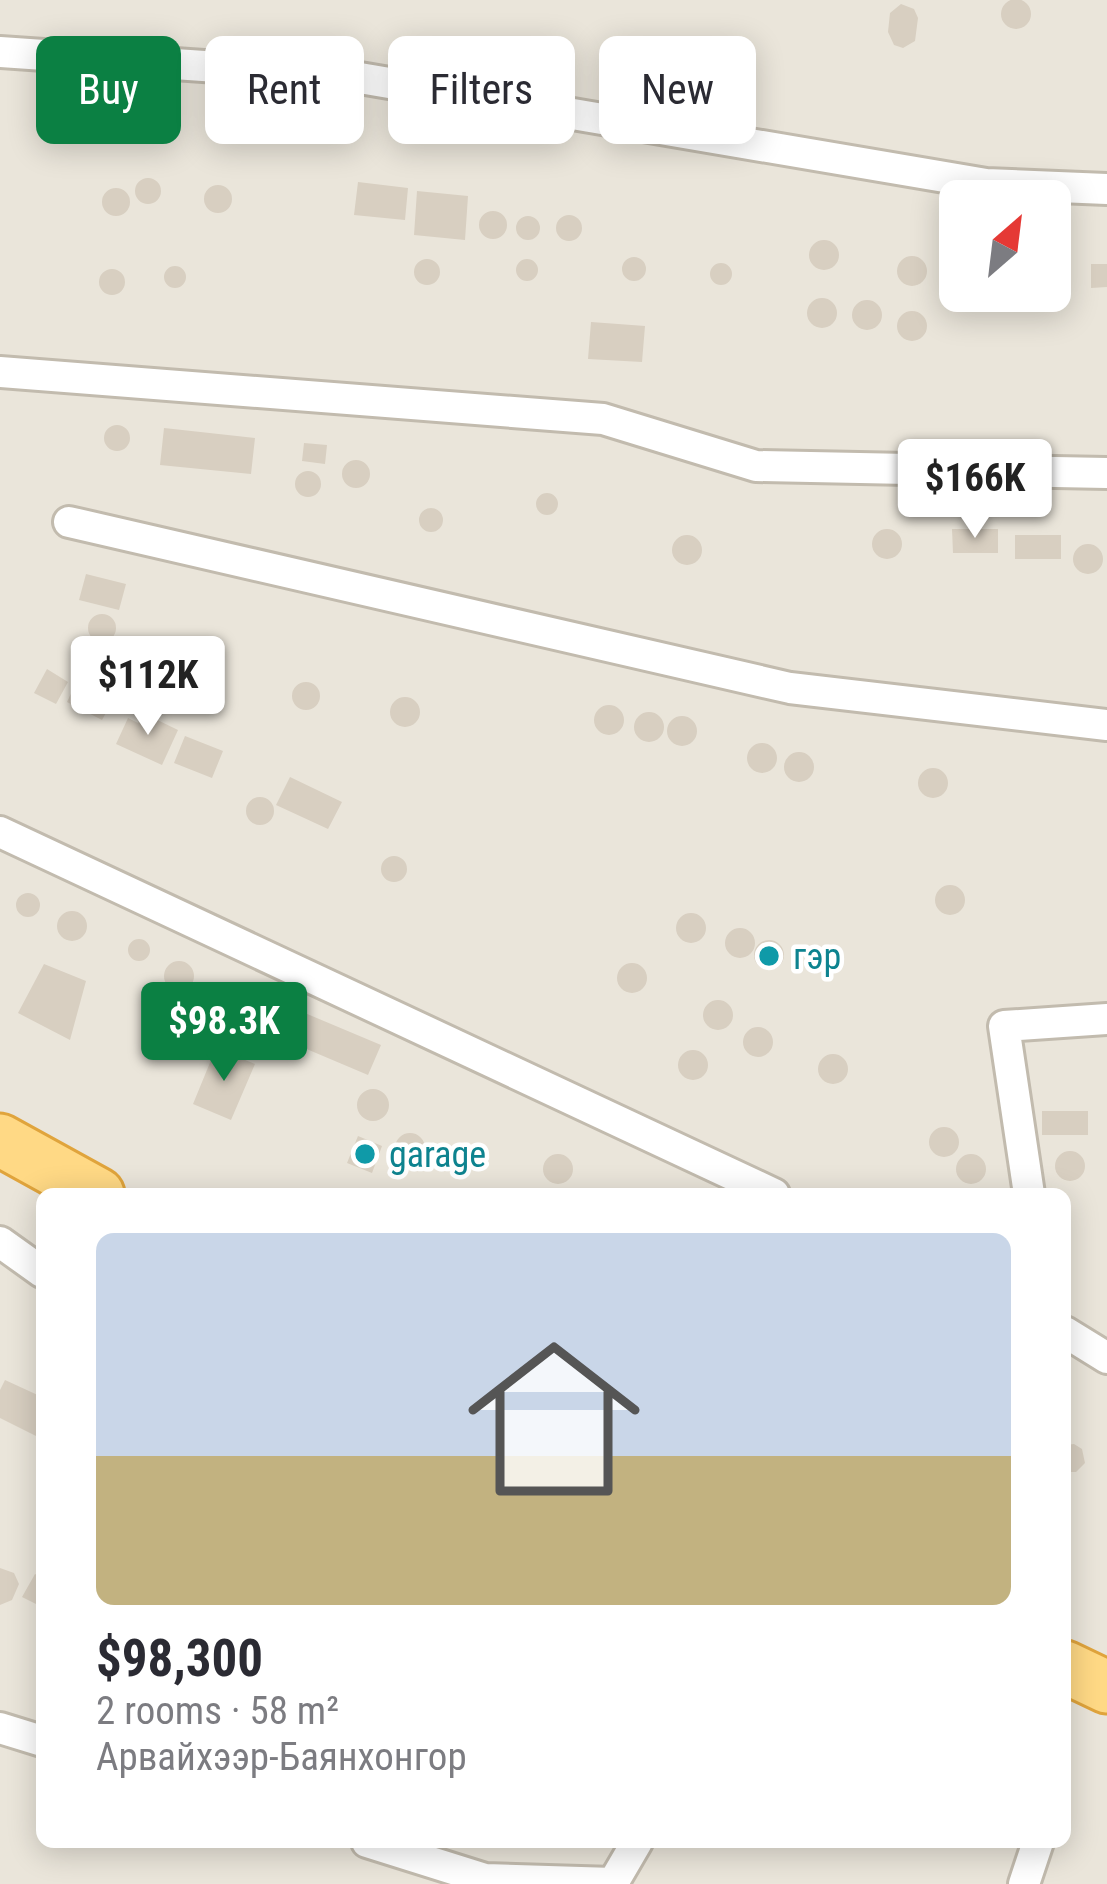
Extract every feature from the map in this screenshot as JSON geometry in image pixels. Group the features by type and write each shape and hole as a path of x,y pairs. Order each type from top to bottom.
{"highway":[{"path":"4,1146 86,1188"},
{"path":"1071,1670 1107,1687"}],"street":[{"path":"0,52 348,76 986,184 1107,189"},
{"path":"0,372 603,419 756,466 1107,473"},
{"path":"69,522 790,688 1107,725"},
{"path":"0,832 762,1188"},
{"path":"1028,1188 1004,1026 1107,1019"},
{"path":"0,1241 36,1268"},
{"path":"1071,1336 1107,1358"},
{"path":"0,1728 36,1739"},
{"path":"386,1848 485,1879 613,1882 633,1848"},
{"path":"1024,1884 1036,1848"}],"shaded area":[{"path":"0,0 1107,0 1107,1884 0,1884"}],"building":[{"path":"1016,-1 1031,14 1016,29 1001,14"},
{"path":"901,4 914,9 918,18 915,41 903,48 894,45 888,32 890,13"},
{"path":"148,178 161,191 148,204 135,191"},
{"path":"358,182 408,188 405,220 354,215"},
{"path":"218,185 228,189 232,199 228,209 218,213 208,209 204,199 208,189"},
{"path":"116,188 126,192 130,202 126,212 116,216 106,212 102,202 106,192"},
{"path":"417,191 468,196 465,240 414,235"},
{"path":"493,211 503,215 507,225 503,235 493,239 483,235 479,225 483,215"},
{"path":"569,215 582,228 569,241 556,228"},
{"path":"528,216 537,219 537,237 528,240 519,237 516,228 519,219"},
{"path":"824,240 839,255 824,270 809,255"},
{"path":"912,256 927,271 912,286 897,271"},
{"path":"634,257 646,269 634,281 622,269"},
{"path":"427,259 440,272 427,285 414,272"},
{"path":"527,259 538,270 527,281 516,270"},
{"path":"721,263 732,274 721,285 710,274"},
{"path":"1091,264 1107,264 1107,287 1091,288"},
{"path":"175,266 186,277 175,288 164,277"},
{"path":"112,269 125,282 112,295 99,282"},
{"path":"822,298 837,313 822,328 807,313"},
{"path":"867,300 882,315 867,330 852,315"},
{"path":"912,311 927,326 912,341 897,326"},
{"path":"591,322 645,326 642,362 588,359"},
{"path":"117,425 130,438 117,451 104,438"},
{"path":"164,428 255,438 251,474 160,465"},
{"path":"304,443 327,445 325,464 302,461"},
{"path":"356,460 366,464 370,474 366,484 356,488 346,484 342,474 346,464"},
{"path":"308,471 318,474 318,494 308,497 298,494 295,484 298,474"},
{"path":"547,493 558,504 547,515 536,504"},
{"path":"431,508 443,520 431,532 419,520"},
{"path":"887,529 902,544 887,559 872,544"},
{"path":"952,529 998,529 998,553 953,553"},
{"path":"687,535 702,550 687,565 672,550"},
{"path":"1015,535 1061,535 1061,559 1015,559"},
{"path":"1088,544 1103,559 1088,574 1073,559"},
{"path":"86,574 126,584 119,610 79,600"},
{"path":"102,614 112,618 116,628 112,638 102,642 92,638 88,628 92,618"},
{"path":"47,669 68,682 56,704 34,693"},
{"path":"306,682 316,686 320,696 316,706 306,710 296,706 292,696 296,686"},
{"path":"76,683 112,702 102,720 67,702"},
{"path":"405,697 420,712 405,727 390,712"},
{"path":"609,705 624,720 609,735 594,720"},
{"path":"649,712 664,727 649,742 634,727"},
{"path":"143,713 178,730 162,765 116,744 128,718 138,723"},
{"path":"682,716 697,731 682,746 667,731"},
{"path":"185,736 223,751 212,778 174,763"},
{"path":"762,743 777,758 762,773 747,758"},
{"path":"799,752 814,767 799,782 784,767"},
{"path":"933,768 948,783 933,798 918,783"},
{"path":"290,777 342,802 328,829 276,805"},
{"path":"260,797 270,801 274,811 270,821 260,825 250,821 246,811 250,801"},
{"path":"394,856 407,869 394,882 381,869"},
{"name":"гэр","path":"950,885 965,900 950,915 935,900"},
{"path":"28,893 40,905 28,917 16,905"},
{"path":"72,911 87,926 72,941 57,926"},
{"name":"гэр","path":"691,913 706,928 691,943 676,928"},
{"name":"гэр","path":"740,928 755,943 740,958 725,943"},
{"path":"139,939 150,950 139,961 128,950"},
{"name":"гэр","path":"769,940 784,955 769,970 754,955"},
{"path":"179,961 194,976 179,991 164,976"},
{"path":"632,963 647,978 632,993 617,978"},
{"path":"44,964 86,981 70,1040 18,1013"},
{"path":"243,987 381,1045 368,1075 264,1031 257,1049 223,1034"},
{"name":"гэр","path":"718,1000 733,1015 718,1030 703,1015"},
{"name":"гэр","path":"758,1027 773,1042 758,1057 743,1042"},
{"path":"216,1048 255,1064 231,1120 193,1104"},
{"path":"693,1050 708,1065 693,1080 678,1065"},
{"name":"гэр","path":"833,1054 848,1069 833,1084 818,1069"},
{"path":"373,1089 384,1094 389,1105 384,1116 373,1121 362,1116 357,1105 362,1094"},
{"path":"1042,1111 1088,1111 1088,1135 1042,1135"},
{"path":"944,1127 959,1142 944,1157 929,1142"},
{"path":"410,1133 425,1148 410,1163 395,1148"},
{"name":"garage","path":"358,1136 382,1146 372,1173 347,1163"},
{"path":"1070,1151 1085,1166 1070,1181 1055,1166"},
{"path":"558,1154 573,1169 558,1184 543,1169"},
{"path":"971,1154 986,1169 971,1184 956,1169"},
{"path":"5,1380 36,1394 36,1436 0,1418 0,1390"},
{"path":"1071,1444 1082,1449 1085,1463 1076,1472 1071,1472"},
{"path":"0,1568 14,1573 19,1584 12,1600 0,1605"},
{"path":"35,1574 36,1574 36,1604 22,1597"}],"place":[{"name":"гэр","path":"769,956"},
{"name":"garage","path":"365,1154"}]}
